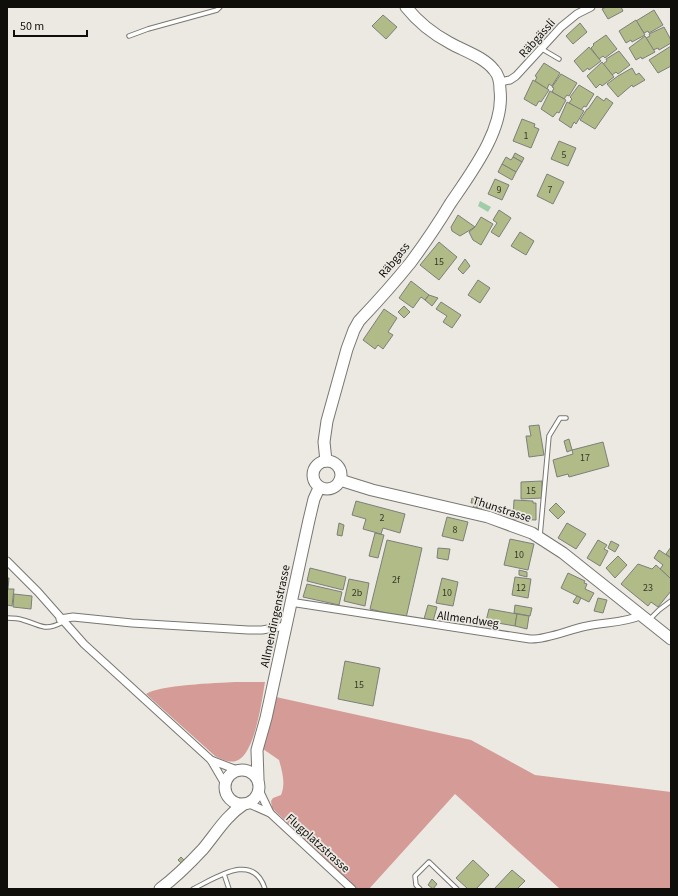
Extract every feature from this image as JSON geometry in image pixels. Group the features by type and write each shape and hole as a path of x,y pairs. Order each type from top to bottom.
{"street":[{"path":"406,7 418,20 438,37 488,64 494,70 500,82"},
{"name":"Räbgässli","path":"500,82 510,80 516,76 569,20 591,7"},
{"name":"Räbgass","path":"326,461 324,442 327,421 347,349 354,330 359,321 426,242 485,150 494,129 499,110 501,96 500,82"},
{"path":"330,461 338,466 341,475 340,480 334,488 325,490 319,488 313,482 312,472 317,464 330,461"},
{"name":"Thunstrasse","path":"340,480 372,490 488,517 520,528 540,537 568,556 671,639"},
{"name":"Allmendingenstrasse","path":"259,785 257,750 266,718 290,602 312,508 319,488"},
{"path":"7,561 38,592 62,621 84,644 211,760 225,784 228,796 224,820"},
{"name":"Allmendweg","path":"290,602 530,639 543,638 572,629 645,618"},
{"path":"62,621 73,618 248,630 262,630 286,626"},
{"name":"Allmendingenstrasse","path":"239,770 257,750"},
{"path":"160,889 194,858 224,820 255,798 259,785 250,771 239,770 211,760"},
{"path":"225,784 229,776 239,770"},
{"name":"Flugplatzstrasse","path":"259,785 270,814"},
{"path":"228,796 236,802 246,803"},
{"name":"Flugplatzstrasse","path":"246,803 270,814 352,889"}],"lane":[{"path":"129,36 148,29 217,10 220,7"},
{"path":"542,49 559,59"},
{"path":"540,537 549,436 560,418 566,418"},
{"path":"645,618 671,601"},
{"path":"7,618 23,619 44,628 54,627 62,621"},
{"path":"419,889 416,885 415,876 428,862 454,888"},
{"path":"193,889 224,874 241,868 256,873 262,880 265,889"},
{"path":"224,874 229,889"},
{"path":"202,884 205,889"}],"shaded area":[{"path":"480,201 491,207 488,212 478,206"},
{"path":"235,682 265,682 260,713 253,738 243,757 236,761 225,760 215,756 146,694 162,688"},
{"path":"276,697 471,740 535,775 671,792 671,889 560,889 455,794 369,889 357,889 272,808 271,801 273,798 281,795 283,777 279,760 263,749"}],"building":[{"path":"606,7 621,7 623,11 608,19 602,9"},
{"path":"654,10 663,25 649,33 648,31 644,33 636,21"},
{"path":"383,15 397,27 386,39 372,26"},
{"path":"636,20 645,35 632,42 631,40 626,43 619,31"},
{"path":"580,23 587,32 573,44 566,36"},
{"path":"664,27 671,40 671,43 659,50 658,48 653,50 646,38 650,36 649,34"},
{"path":"606,35 617,49 605,58 603,56 599,59 591,48 594,45 593,44"},
{"path":"645,36 655,52 642,59 641,57 636,60 629,48"},
{"path":"671,46 671,66 658,73 649,60"},
{"path":"589,47 601,61 589,70 588,68 583,72 574,61"},
{"path":"619,51 630,65 618,74 616,72 612,75 603,64 607,61 606,59"},
{"path":"602,62 614,77 602,86 600,84 596,88 587,76"},
{"path":"544,63 560,73 552,86 549,84 547,89 535,81 537,77 535,76"},
{"path":"632,68 636,75 639,73 645,80 633,87 632,85 618,97 607,84"},
{"path":"561,74 577,83 569,96 567,95 564,99 552,92 554,88 552,87"},
{"path":"533,80 549,90 541,102 539,101 536,106 524,99"},
{"path":"579,85 594,94 586,107 584,106 581,110 569,103 572,99 570,97"},
{"path":"550,91 566,100 559,113 557,112 553,117 541,109"},
{"path":"597,96 604,101 606,98 613,103 595,129 580,120"},
{"path":"567,102 584,111 576,124 574,122 571,128 559,120"},
{"path":"522,119 535,124 534,127 539,129 531,148 513,141"},
{"path":"559,141 576,148 568,166 551,159"},
{"path":"515,153 524,158 522,162 513,157"},
{"path":"506,157 511,160 513,157 522,162 516,172 502,164"},
{"path":"502,164 516,172 512,180 498,172"},
{"path":"547,174 564,182 553,204 537,196"},
{"path":"495,179 509,185 502,200 488,194"},
{"path":"499,210 511,218 499,237 491,232 497,223 493,220"},
{"path":"458,215 475,227 460,236 452,231 451,227"},
{"path":"481,217 493,224 481,245 473,240 469,232 475,227"},
{"path":"520,232 534,241 526,255 511,246"},
{"path":"439,242 457,257 439,280 420,265"},
{"path":"465,259 470,266 463,274 458,269"},
{"path":"478,280 490,288 480,303 468,295"},
{"path":"411,281 429,295 425,300 421,297 413,308 399,298"},
{"path":"429,295 438,298 432,306 425,300"},
{"path":"441,302 461,315 452,328 443,322 447,316 436,309"},
{"path":"404,306 410,312 404,318 398,312"},
{"path":"384,309 397,318 388,332 393,335 383,349 378,345 375,349 363,340"},
{"path":"539,425 544,455 529,457 526,436 531,436 529,426"},
{"path":"569,439 572,450 567,452 564,441"},
{"path":"603,442 609,466 569,477 568,474 557,477 553,460 573,454 572,450"},
{"path":"542,481 542,498 521,499 521,482"},
{"path":"472,498 479,500 477,508 473,508 474,503 471,503"},
{"path":"479,500 484,501 481,510 477,508"},
{"path":"514,500 533,501 533,503 536,503 536,520 513,519"},
{"path":"356,501 405,514 400,533 383,528 381,534 363,529 366,519 352,515"},
{"path":"556,503 565,512 558,519 549,510"},
{"path":"447,517 468,522 463,541 442,536"},
{"path":"339,523 344,525 342,536 337,535"},
{"path":"567,523 586,534 576,549 558,538"},
{"path":"375,533 384,535 378,558 369,556"},
{"path":"510,539 534,544 528,570 504,565"},
{"path":"387,540 422,548 406,618 370,609"},
{"path":"598,540 607,545 604,549 608,551 600,566 587,558"},
{"path":"611,541 619,545 615,552 608,548"},
{"path":"671,547 671,558 666,554"},
{"path":"438,548 450,549 448,560 437,558"},
{"path":"659,550 671,558 671,579 660,569 663,565 654,558"},
{"path":"618,556 627,565 615,578 606,568"},
{"path":"638,564 652,569 656,565 671,579 671,591 658,607 651,602 648,606 621,584"},
{"path":"310,568 346,577 343,590 307,581"},
{"path":"519,570 527,572 527,577 519,575"},
{"path":"568,573 585,581 584,583 587,584 585,589 594,593 589,602 561,588"},
{"path":"515,577 531,579 528,598 512,595"},
{"path":"7,578 9,578 8,589 14,589 12,606 7,605"},
{"path":"442,578 458,582 453,606 436,603"},
{"path":"349,579 369,583 365,606 344,601"},
{"path":"307,584 342,592 339,605 303,597"},
{"path":"14,594 32,596 31,609 13,607"},
{"path":"577,596 581,598 578,604 573,602"},
{"path":"598,598 607,600 603,613 594,611"},
{"path":"428,605 437,607 433,621 424,619"},
{"path":"515,605 532,608 530,616 514,613"},
{"path":"489,609 517,614 515,626 486,621"},
{"path":"517,614 529,616 527,629 515,626"},
{"path":"345,661 380,668 373,706 338,699"},
{"path":"181,857 184,860 181,863 178,860"},
{"path":"473,860 489,875 476,889 468,889 456,878"},
{"path":"512,870 525,881 517,889 494,889"},
{"path":"432,879 437,884 433,889 428,885"}]}
